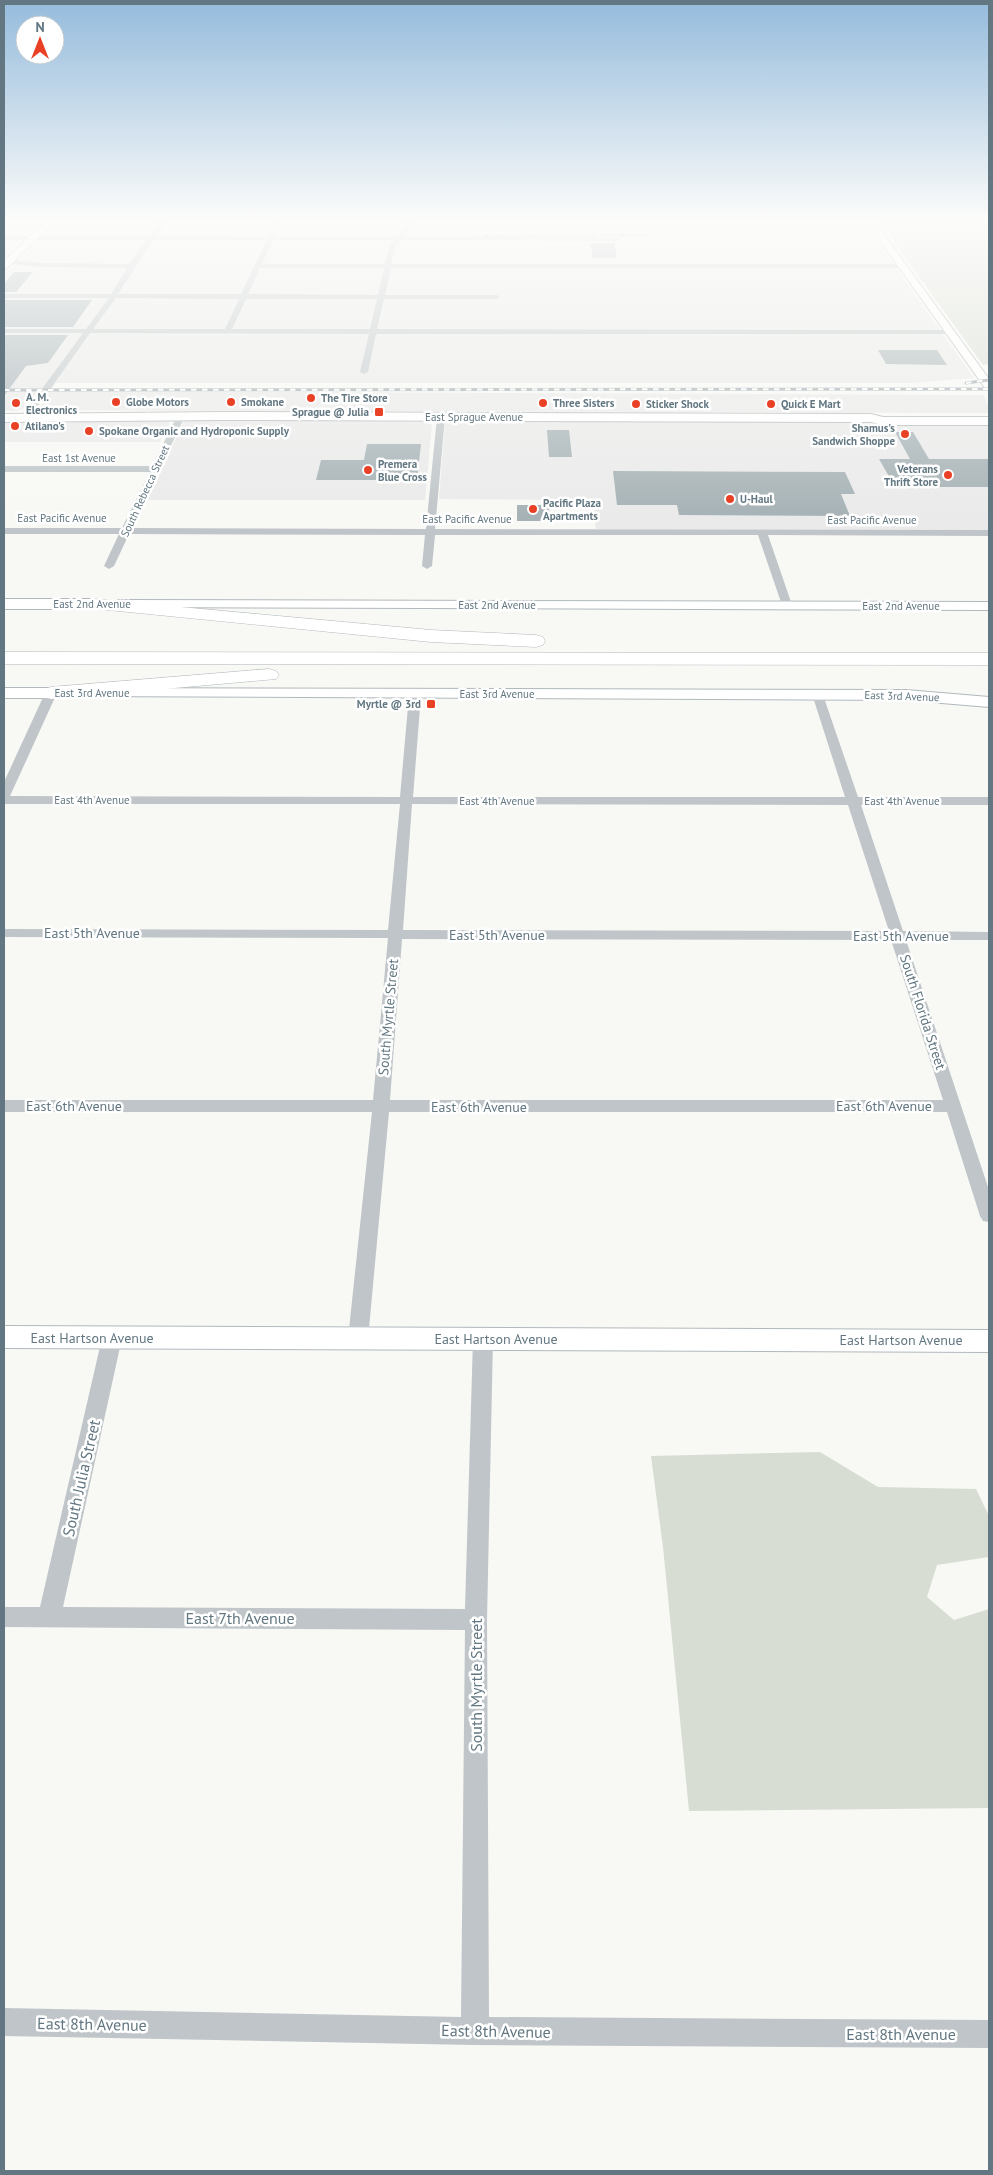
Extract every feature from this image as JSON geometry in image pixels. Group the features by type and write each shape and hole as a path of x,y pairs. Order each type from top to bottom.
{"highway":[{"path":"94,604 432,636 582,644 989,658"},
{"path":"4,658 989,658"},
{"path":"4,670 989,672"},
{"path":"51,693 330,670"}],"main road":[{"name":"East Sprague Avenue","path":"4,414 66,414 76,416"},
{"name":"East Sprague Avenue","path":"4,418 63,418 76,416 871,418 883,421 989,421"},
{"name":"East Sprague Avenue","path":"871,418 879,416 989,416"},
{"name":"East 2nd Avenue","path":"4,604 94,604"},
{"name":"East 3rd Avenue","path":"4,693 51,693"}],"street":[{"path":"28,414 96,320"},
{"path":"227,332 233,320"},
{"path":"364,372 375,320"},
{"path":"941,320 989,386"},
{"path":"4,331 950,332"},
{"name":"South Rebecca Street","path":"109,566 181,416"},
{"path":"428,566 441,417"},
{"name":"East 1st Avenue","path":"4,469 155,469"},
{"name":"East Pacific Avenue","path":"4,531 989,533"},
{"path":"762,532 787,606"},
{"name":"East 2nd Avenue","path":"94,604 989,606"},
{"path":"4,795 51,693"},
{"name":"East 3rd Avenue","path":"51,693 818,694 906,695 962,698 989,702"},
{"name":"South Myrtle Street","path":"358,1339 381,1107 415,694"},
{"name":"South Florida Street","path":"818,694 899,936 989,1216"},
{"name":"East 4th Avenue","path":"4,800 989,801"},
{"name":"East 5th Avenue","path":"4,933 989,936"},
{"name":"East 6th Avenue","path":"4,1106 953,1106"},
{"name":"East Hartson Avenue","path":"4,1337 989,1341"},
{"name":"South Julia Street","path":"49,1617 112,1338"},
{"name":"South Myrtle Street","path":"475,2031 476,1620 483,1339"},
{"name":"East 7th Avenue","path":"4,1617 476,1620"},
{"name":"East 8th Avenue","path":"4,2022 475,2031 989,2034"}],"shaded area":[{"path":"4,320 933,320 974,378 911,383 56,383 52,389 4,389"},
{"path":"950,320 989,320 989,364 983,365"},
{"path":"4,391 38,391 25,408 15,411 4,411"},
{"path":"50,391 983,395 989,406 989,413 38,410"},
{"path":"4,420 163,420 170,423 160,442 4,442"},
{"path":"188,420 430,422 432,423 425,500 147,500 183,423"},
{"path":"448,421 989,423 989,530 596,529 592,500 439,499 445,423"},
{"path":"820,1452 878,1487 976,1489 989,1516 989,1557 937,1565 927,1597 954,1620 989,1609 989,1808 689,1811 663,1547 651,1456"}],"building":[{"path":"4,320 78,320 73,327 4,327"},
{"path":"4,335 68,335 48,363 26,366 4,396"},
{"path":"878,350 937,350 947,365 886,364"},
{"path":"547,430 569,430 572,457 549,457"},
{"name":"Veterans Thrift Store","path":"895,432 913,432 929,459 989,459 989,487 937,487 934,480 891,480 879,459 910,459"},
{"name":"Premera Blue Cross","path":"367,444 421,444 417,480 316,480 321,460 364,460"},
{"name":"U-Haul","path":"613,471 845,472 855,494 841,494 850,516 679,515 677,505 617,505"},
{"name":"Pacific Plaza Apartments","path":"517,505 549,505 550,521 517,521"}],"railway":[{"path":"966,383 989,380"},
{"path":"4,390 989,389"}],"place":[{"name":"The Tire Store","path":"311,398"},
{"name":"Globe Motors","path":"116,402"},
{"name":"Smokane","path":"231,402"},
{"name":"A. M. Electronics","path":"16,403"},
{"name":"Three Sisters","path":"543,403"},
{"name":"Sticker Shock","path":"636,404"},
{"name":"Quick E Mart","path":"771,404"},
{"name":"Sprague @ Julia","path":"379,412"},
{"name":"Atilano's","path":"15,426"},
{"name":"Spokane Organic and Hydroponic Supply","path":"89,431"},
{"name":"Shamus's Sandwich Shoppe","path":"905,434"},
{"name":"Premera Blue Cross","path":"368,470"},
{"name":"Veterans Thrift Store","path":"948,475"},
{"name":"U-Haul","path":"730,499"},
{"name":"Pacific Plaza Apartments","path":"533,509"},
{"name":"Myrtle @ 3rd","path":"431,704"}]}
